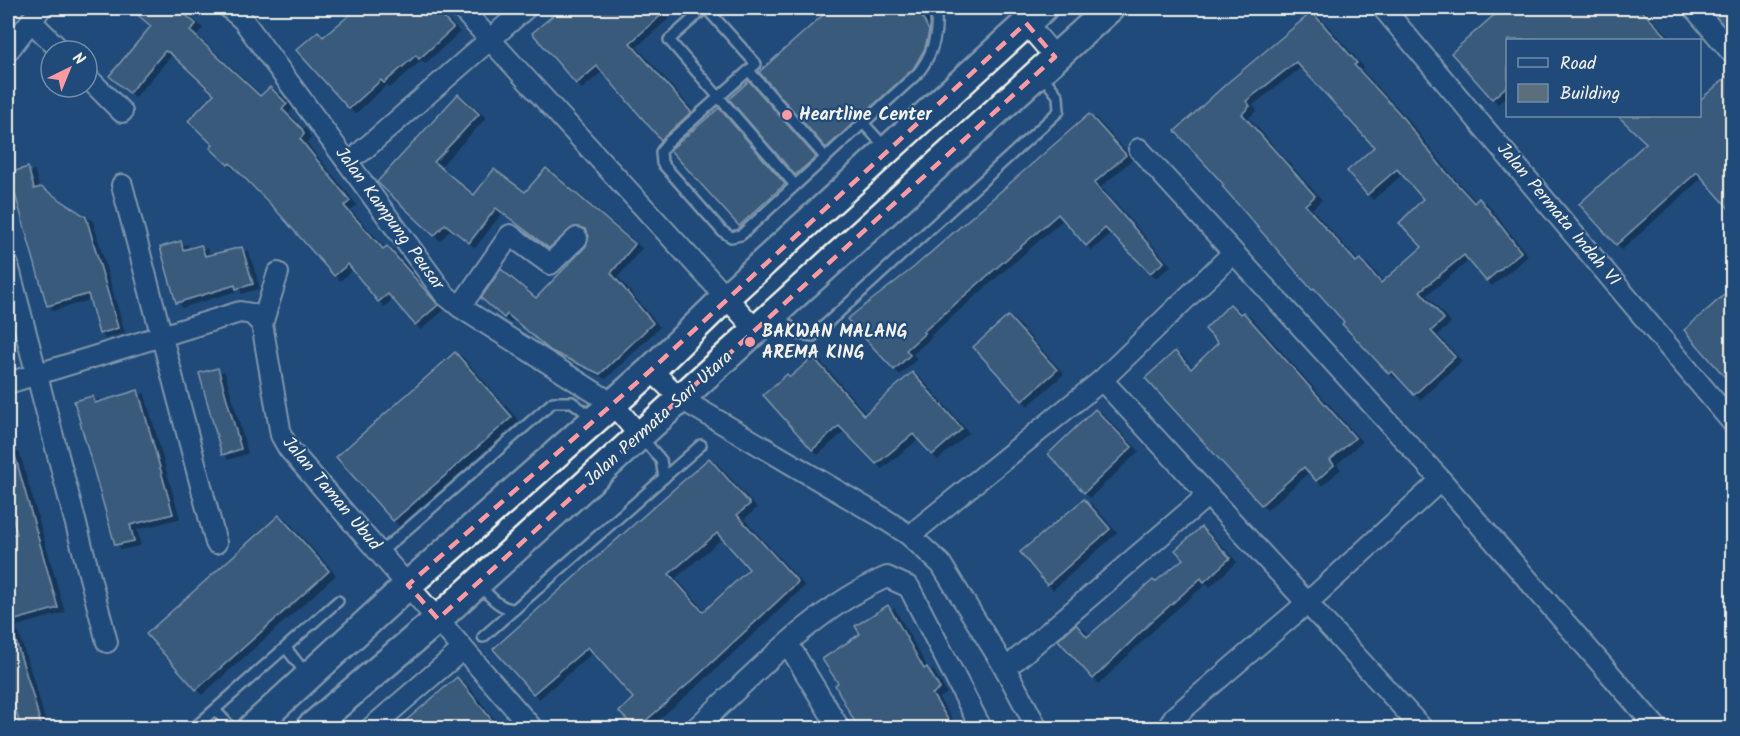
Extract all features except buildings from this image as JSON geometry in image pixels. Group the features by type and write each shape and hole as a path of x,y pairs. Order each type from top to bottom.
{"street":[{"name":"Jalan Kampung Peusar","path":"229,8 243,20 434,282 460,308 640,436"},
{"path":"461,8 727,296 766,322"},
{"path":"361,152 526,8"},
{"name":"Jalan Permata Sari Utara","path":"310,729 438,619 1110,8"},
{"name":"Jalan Permata Indah VI","path":"1383,8 1732,422"},
{"path":"1694,8 1732,53"},
{"path":"8,51 36,14 53,39"},
{"path":"252,729 408,585 651,370 727,296 1034,15 1047,64"},
{"path":"99,89 122,112"},
{"path":"1139,149 1441,480 1657,729"},
{"path":"122,185 216,543"},
{"path":"460,308 510,235 550,264 577,238"},
{"path":"919,528 1102,380 1233,253"},
{"path":"8,265 107,642"},
{"path":"8,383 240,312 252,314 262,324 278,273"},
{"name":"Jalan Taman Ubud","path":"262,324 281,435 289,449 532,729"},
{"path":"651,370 681,399 880,516 930,553 941,564 1005,668 1037,729"},
{"path":"1102,380 1422,729"},
{"path":"1167,728 1174,717 1307,603 1441,480"},
{"path":"1016,660 1208,495"},
{"path":"696,729 788,644 865,587 887,577 899,580 909,588 924,612 981,729"},
{"path":"788,644 839,729"},
{"path":"371,729 463,649"}],"lane":[{"path":"795,185 721,96 669,40 706,8 756,64 721,96 667,143 661,152 662,163 722,231 731,237 741,235 864,123 924,65 935,38 935,8"},
{"path":"766,322 798,334 813,336 1059,111 1058,96 1047,64"},
{"path":"749,70 826,158"},
{"path":"864,123 886,149"},
{"path":"380,553 553,402 572,402 604,412"},
{"path":"640,436 661,460 664,478"},
{"path":"483,637 701,446"},
{"path":"477,583 506,609 515,609"},
{"path":"194,729 338,601"},
{"path":"286,648 309,678"},
{"path":"215,710 232,729"}],"highlighted area":[{"path":"1026,23 1055,57 438,619 408,585 651,370"}],"green space":[{"path":"1694,8 1732,8 1732,53"}],"place":[{"name":"Heartline Center","path":"787,115"},
{"name":"BAKWAN MALANG AREMA KING","path":"750,342"}]}
